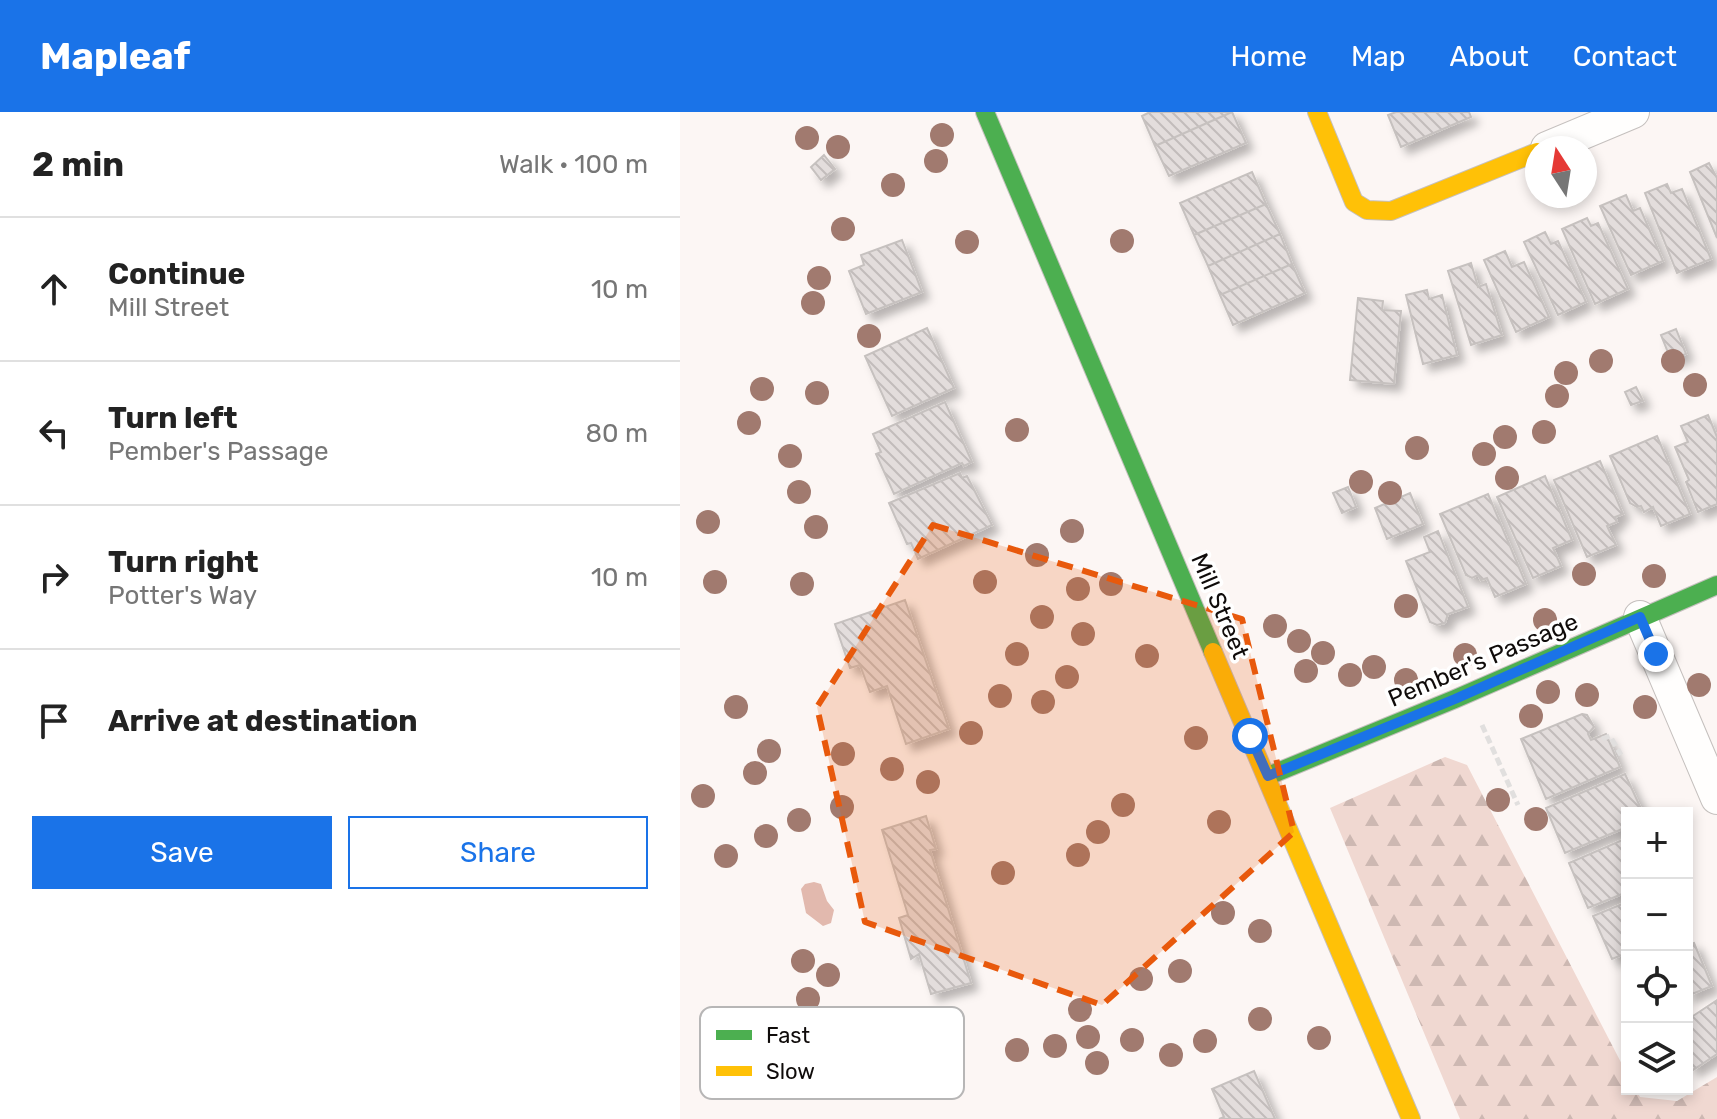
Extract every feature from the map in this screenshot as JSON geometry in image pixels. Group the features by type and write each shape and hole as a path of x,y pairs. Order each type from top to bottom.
{"main road":[{"name":"Mill Street","path":"985,112 1411,1119"},
{"path":"1317,112 1354,202 1367,210 1391,211 1525,157"},
{"name":"Pember's Passage","path":"1268,776 1468,694 1717,585"}],"street":[{"path":"1576,136 1633,112"},
{"path":"1640,617 1717,798"}],"path":[{"path":"1468,694 1518,805"},
{"path":"1602,739 1610,736 1621,755"}],"highlighted area":[{"path":"933,525 1242,619 1294,832 1102,1005 865,922 817,707"}],"green space":[{"path":"1445,757 1467,765 1621,1062 1621,1095 1677,1101 1693,1095 1693,1091 1717,1077 1717,1119 1460,1119 1330,808"}],"shaded area":[{"path":"805,884 821,884 834,910 831,923 823,926 806,913 801,889"}],"building":[{"path":"1150,112 1232,112 1155,146 1142,116"},
{"path":"1232,112 1246,143 1169,176 1155,146"},
{"path":"1396,112 1469,112 1471,117 1401,147 1388,115"},
{"path":"824,155 835,169 821,180 811,167"},
{"path":"1709,163 1717,178 1717,238 1690,172"},
{"path":"1252,172 1266,204 1194,235 1180,203"},
{"path":"1667,184 1671,193 1682,189 1711,259 1677,273 1645,193"},
{"path":"1626,195 1633,211 1640,208 1663,261 1631,275 1600,206"},
{"path":"1266,204 1280,234 1208,266 1194,235"},
{"path":"1587,218 1591,226 1598,223 1628,289 1595,304 1562,229"},
{"path":"1545,232 1551,244 1558,241 1586,302 1558,315 1524,242"},
{"path":"1280,234 1292,264 1220,295 1208,266"},
{"path":"902,240 922,292 866,314 849,271 864,265 861,255"},
{"path":"1505,251 1512,267 1524,262 1549,317 1516,332 1484,260"},
{"path":"1471,263 1478,287 1486,284 1502,335 1471,345 1448,271"},
{"path":"1292,264 1305,293 1233,325 1220,295"},
{"path":"1427,290 1429,299 1442,295 1457,355 1423,364 1406,295"},
{"path":"1358,298 1383,301 1382,310 1401,311 1394,384 1350,380"},
{"path":"927,328 954,388 892,416 865,356"},
{"path":"1676,329 1686,354 1671,360 1661,335"},
{"path":"1636,387 1643,401 1631,405 1625,392"},
{"path":"945,402 972,462 964,466 962,463 894,494 876,454 881,452 873,434"},
{"path":"1708,415 1717,437 1717,504 1698,512 1675,447 1688,442 1681,426"},
{"path":"1657,436 1690,514 1661,526 1653,507 1644,512 1641,506 1630,503 1610,456"},
{"path":"1600,461 1623,514 1615,517 1617,522 1607,526 1616,545 1587,557 1554,480"},
{"path":"960,473 962,478 967,476 992,525 918,559 911,543 907,544 889,503"},
{"path":"1545,476 1572,540 1553,548 1561,566 1533,578 1497,497"},
{"path":"1348,487 1356,507 1342,513 1333,493"},
{"path":"1410,493 1423,524 1387,539 1375,508"},
{"path":"1488,494 1526,584 1495,597 1487,578 1481,580 1478,575 1472,578 1466,575 1440,514"},
{"path":"1438,531 1468,607 1448,614 1445,623 1437,625 1430,622 1406,561 1430,552 1424,537"},
{"path":"905,600 949,729 906,744 887,686 870,692 860,665 850,668 835,624"},
{"path":"1582,714 1587,715 1594,727 1588,734 1591,740 1606,734 1620,767 1546,799 1521,739"},
{"path":"1625,774 1640,807 1621,807 1621,830 1565,853 1546,808"},
{"path":"926,816 936,849 930,850 971,983 931,994 919,954 911,959 899,918 908,915 882,830"},
{"path":"1621,841 1621,894 1588,908 1569,863"},
{"path":"1621,904 1621,955 1612,959 1593,916"},
{"path":"1693,943 1712,986 1693,994 1693,951"},
{"path":"1717,1000 1717,1054 1693,1070 1693,1023 1693,1016"},
{"path":"1254,1071 1275,1119 1219,1119 1224,1117 1212,1089"}],"traffic: fast":[{"path":"985,112 1213,652"},
{"path":"1268,776 1717,585"}],"traffic: slow":[{"path":"1317,112 1354,202 1367,210 1391,211 1525,157"},
{"path":"1213,652 1411,1119"}],"route":[{"path":"1250,736 1268,776 1455,699 1640,617 1656,654"}]}
